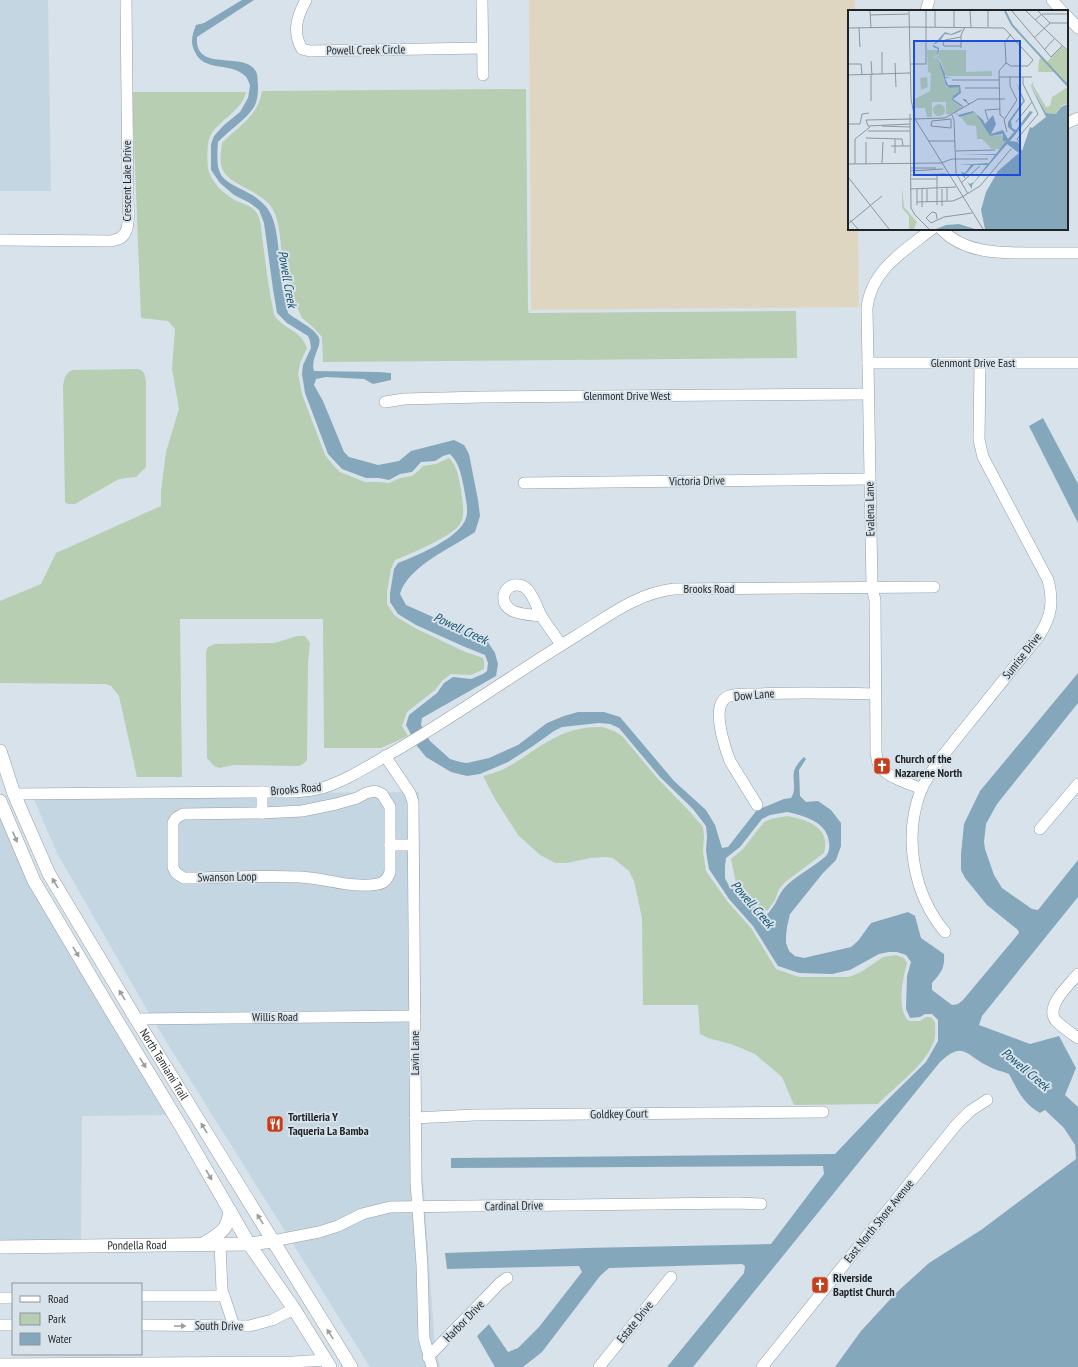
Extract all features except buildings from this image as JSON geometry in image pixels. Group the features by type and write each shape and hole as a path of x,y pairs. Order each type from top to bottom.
{"main road":[{"name":"North Tamiami Trail","path":"0,751 14,794 49,874 351,1367"},
{"path":"0,782 9,792 14,794"},
{"path":"0,795 10,801 20,817 26,822"},
{"name":"North Tamiami Trail","path":"0,801 34,881 182,1128 249,1244 294,1309 328,1363"},
{"path":"107,1004 121,1015 136,1018"},
{"path":"203,1244 224,1230 229,1221 230,1211"},
{"name":"Pondella Road","path":"0,1246 249,1244 273,1241"}],"street":[{"name":"Crescent Lake Drive","path":"0,240 111,241 119,239 126,233 128,224 126,0"},
{"name":"Powell Creek Circle","path":"306,0 298,17 296,28 297,41 302,48 310,51 482,48"},
{"path":"482,0 483,75"},
{"path":"926,10 929,0"},
{"path":"1052,0 1061,10"},
{"path":"1068,17 1078,28"},
{"path":"1068,123 1078,118"},
{"name":"Evalena Lane","path":"922,789 888,774 881,769 877,762 875,600 872,587 869,479 867,308 870,292 874,283 885,267 931,230"},
{"path":"942,230 962,243 983,251 1011,253 1078,253"},
{"name":"Glenmont Drive East","path":"868,363 1078,363"},
{"name":"Sunrise Drive","path":"945,932 935,919 922,892 914,865 912,843 913,822 917,803 922,789 940,759 1039,636 1047,622 1051,602 1051,591 1048,580 983,457 979,436 980,363"},
{"name":"Glenmont Drive West","path":"385,402 404,399 483,397 868,394"},
{"name":"Victoria Drive","path":"524,483 869,479"},
{"name":"Brooks Road","path":"14,794 298,792 320,789 340,781 406,744 617,610 641,597 674,589 934,587"},
{"path":"541,616 562,645"},
{"name":"Dow Lane","path":"757,806 730,762 727,754 719,718 719,710 723,701 729,696 766,693 875,694"},
{"name":"Lavin Lane","path":"385,756 410,793 413,802 417,1207 422,1265 424,1338 430,1362"},
{"path":"1040,829 1078,784"},
{"name":"Swanson Loop","path":"375,791 382,794 390,808 390,872 388,877 384,882 379,884 355,885 300,876 184,878 176,874 173,867 172,829 173,823 179,816 192,814 262,814 321,808 357,798 366,793 375,791"},
{"path":"262,792 262,814"},
{"path":"390,845 414,845"},
{"path":"1078,974 1056,1001 1052,1011 1056,1020 1078,1038"},
{"name":"Willis Road","path":"136,1018 415,1016"},
{"name":"East North Shore Avenue","path":"762,1367 956,1125 970,1111 987,1100"},
{"name":"Goldkey Court","path":"415,1118 474,1115 823,1112"},
{"name":"Cardinal Drive","path":"273,1241 324,1231 371,1211 390,1207 761,1204"},
{"path":"220,1244 221,1283 234,1326"},
{"name":"Estate Drive","path":"599,1367 671,1277"},
{"name":"Harbor Drive","path":"430,1362 500,1283 507,1278"},
{"path":"142,1296 224,1296"},
{"path":"0,1298 12,1298"},
{"name":"South Drive","path":"142,1326 249,1326 272,1320 294,1309"},
{"path":"0,1325 12,1325"},
{"path":"0,1364 328,1363"}],"shaded area":[{"path":"0,0 48,0 51,191 0,191"},
{"path":"529,0 855,0 855,10 848,10 848,230 858,230 859,307 531,310"},
{"path":"419,792 422,1166 435,1347 440,1367 370,1367 154,1022 57,853 32,795"},
{"path":"0,817 17,858 67,947 168,1115 82,1116 81,1241 0,1242"}],"green space":[{"path":"526,89 529,313 796,311 797,358 323,362 322,337 302,318 292,296 288,278 288,263 286,258 282,256 275,213 267,202 260,196 236,182 224,172 221,165 222,143 252,114 260,100 262,91"},
{"path":"132,92 246,92 238,107 214,130 210,137 207,151 208,170 213,180 222,191 233,199 251,208 259,217 274,314 281,323 300,337 307,348 300,363 298,374 302,394 325,455 334,466 340,472 365,482 389,483 400,478 412,476 423,466 436,464 449,458 458,473 463,507 463,516 460,524 456,529 440,539 395,560 391,569 387,592 387,604 395,616 415,628 463,651 483,658 484,669 471,675 451,674 443,680 435,690 407,712 402,726 408,736 381,748 324,748 323,619 180,619 182,777 137,777 119,696 111,686 106,684 0,683 0,601 41,584 56,553 161,506 161,491 166,452 179,409 172,369 175,329 168,321 141,318"},
{"path":"138,369 145,375 146,382 146,467 136,477 119,479 75,504 68,504 65,502 63,385 68,372 73,370"},
{"path":"298,636 305,636 310,643 308,663 307,760 299,766 234,765 219,768 214,766 207,758 206,652 208,647 215,644 274,643"},
{"path":"602,727 614,731 622,736 658,779 703,827 703,851 706,871 727,901 751,928 776,969 799,977 849,977 861,972 883,957 896,955 904,958 907,963 902,985 902,1002 905,1016 909,1021 920,1021 926,1017 931,1017 935,1022 935,1039 930,1050 917,1067 878,1104 794,1105 782,1077 755,1054 700,1034 698,1005 643,1005 642,918 634,881 629,871 613,858 606,857 590,858 567,863 555,863 540,855 518,835 495,799 483,776 504,769 550,740 573,730"},
{"path":"787,816 810,823 821,831 825,844 824,853 785,882 779,889 775,900 768,910 764,912 753,899 739,889 736,883 731,859 743,849 764,822"}],"water":[{"name":"Powell Creek","path":"242,0 254,0 197,37 198,48 204,55 213,59 244,63 252,67 257,74 258,93 254,107 246,117 218,142 218,165 220,172 228,182 258,199 266,207 272,217 277,234 282,284 288,313 314,331 319,338 319,345 313,366 314,371 391,373 391,380 373,384 364,379 326,377 316,379 314,385 323,401 344,452 349,457 378,465 399,461 411,451 454,440 464,445 469,454 480,516 475,532 421,566 405,584 400,594 406,605 486,639 495,653 498,664 496,676 422,718 421,725 430,741 450,759 467,763 489,758 518,745 547,723 578,712 604,712 620,717 674,781 706,810 715,825 722,848 728,847 757,810 784,799 791,798 794,791 794,771 804,757 806,759 799,770 800,796 806,802 818,801 831,810 841,823 841,846 836,860 823,873 790,914 786,936 786,943 789,951 795,956 804,958 851,947 858,941 871,923 908,912 915,916 921,938 944,954 943,967 932,983 932,990 952,1005 958,1004 963,1000 1019,933 1018,930 987,905 965,878 961,870 964,824 980,791 1078,673 1078,703 997,804 986,824 984,842 994,875 1002,888 1032,909 1038,910 1078,860 1078,897 982,1016 979,1025 1030,1044 1059,1036 1076,1068 1065,1095 1078,1107 1078,1367 835,1367 861,1331 896,1293 929,1263 981,1230 1076,1159 1075,1145 1064,1128 1045,1110 1040,1113 1029,1105 1015,1086 1009,1074 990,1067 969,1054 960,1051 948,1055 940,1062 693,1367 667,1367 744,1273 745,1266 742,1264 609,1268 600,1276 542,1352 523,1367 495,1367 477,1336 489,1324 508,1352 518,1348 539,1327 582,1272 579,1266 447,1269 445,1253 771,1244 824,1174 823,1166 451,1168 451,1158 835,1154 926,1062 938,1041 938,1020 932,1014 925,1014 920,1017 910,1018 906,1009 907,976 911,962 906,955 897,952 879,954 850,970 832,974 799,973 778,966 753,926 729,899 709,869 706,851 706,826 693,809 660,777 619,728 610,724 599,723 562,727 508,762 480,774 467,776 451,772 426,757 417,746 406,725 409,715 437,693 444,683 453,677 471,679 487,671 488,663 485,655 416,625 398,614 390,602 394,569 398,563 426,551 447,539 462,525 466,518 466,503 460,470 450,454 435,461 421,462 412,472 400,474 389,480 366,478 342,469 328,454 305,393 302,374 303,365 311,348 310,341 308,336 287,323 277,313 264,223 259,210 250,203 234,195 220,183 211,170 211,144 214,136 224,125 240,112 248,98 250,86 246,77 238,71 211,65 199,58 192,45 193,32 196,25 204,23","holes":["787,812 808,818 824,829 829,842 829,851 822,860 795,878 786,886 769,912 765,916 762,916 752,903 729,886 725,878 726,858 740,847 762,819 770,815"]},
{"path":"1043,418 1078,484 1078,523 1029,426"}],"place":[{"name":"Church of the Nazarene North","path":"882,766"},
{"name":"Tortilleria Y Taqueria La Bamba","path":"275,1124"},
{"name":"Riverside Baptist Church","path":"820,1285"}]}
